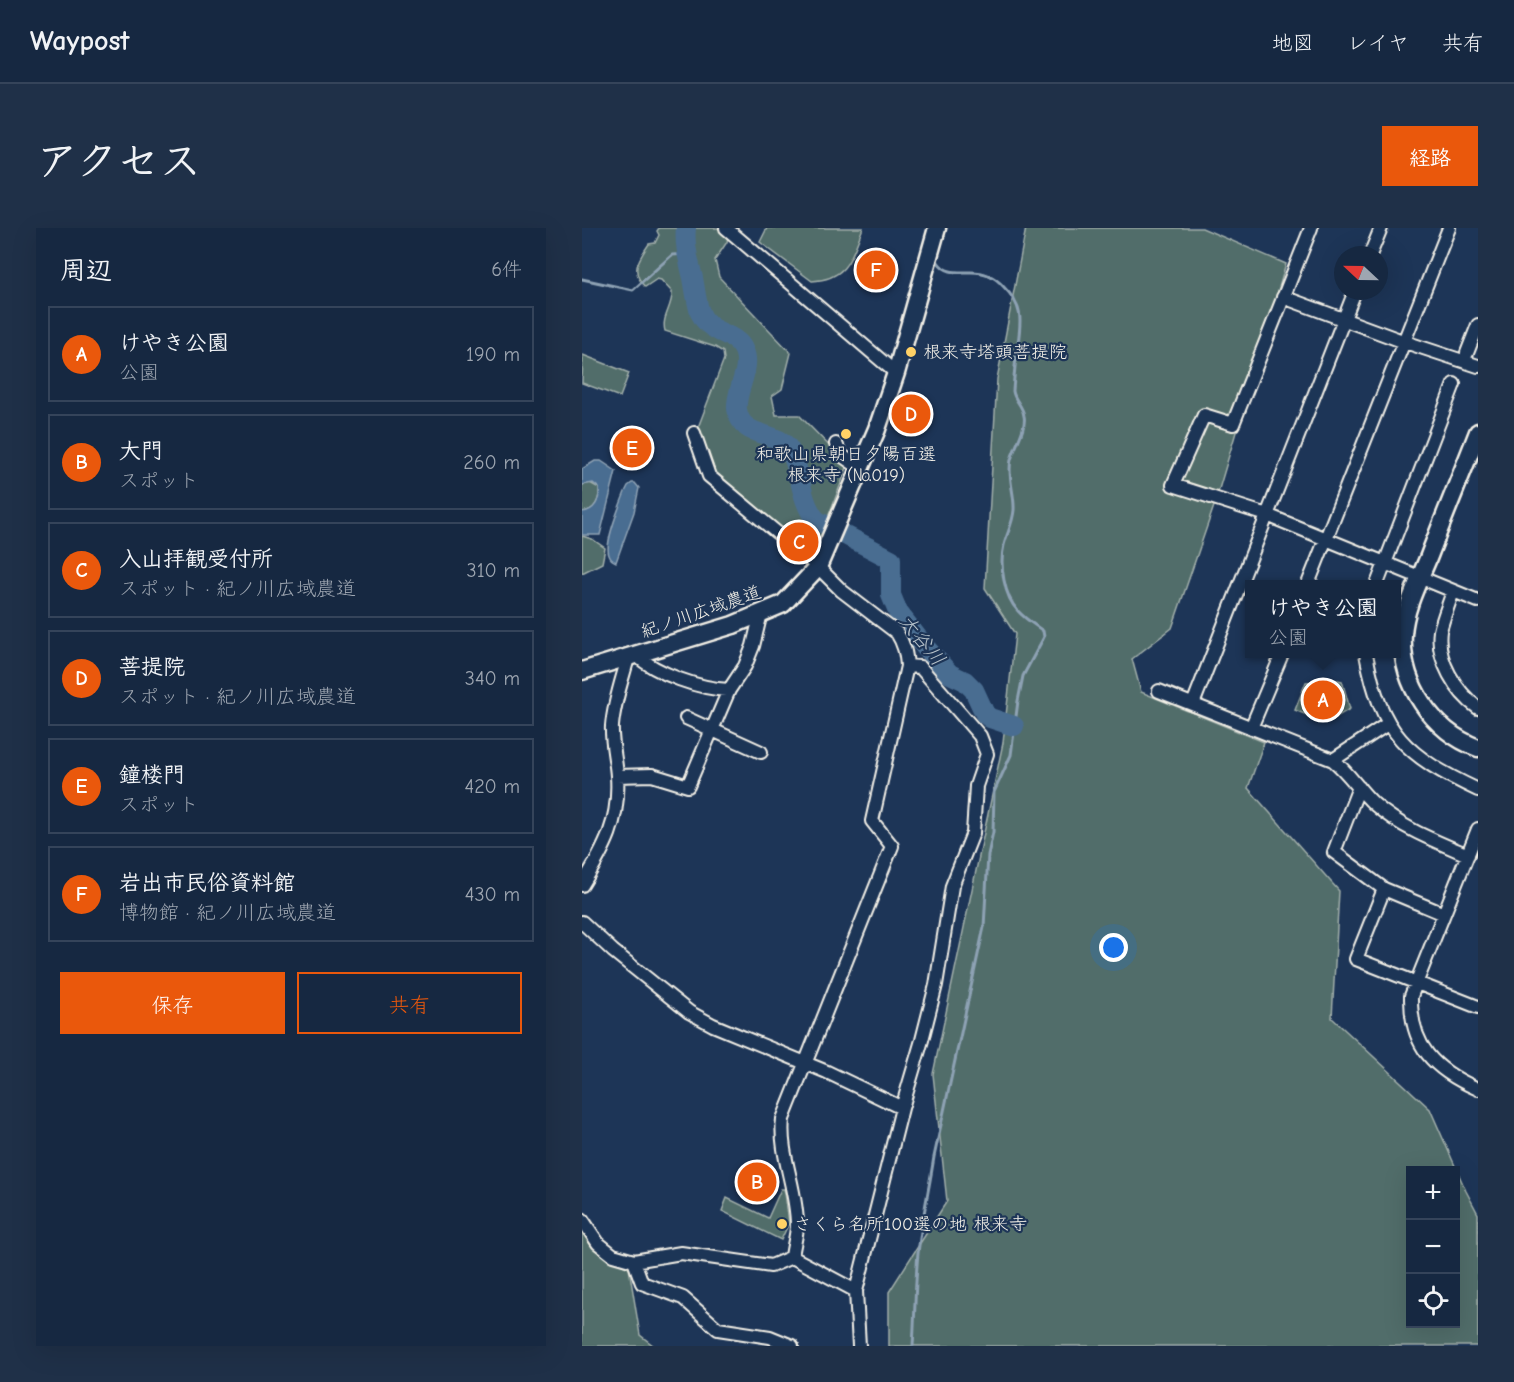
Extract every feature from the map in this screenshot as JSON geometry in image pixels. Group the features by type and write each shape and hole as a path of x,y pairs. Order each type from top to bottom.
{"street":[{"path":"726,228 896,373"},
{"name":"紀ノ川広域農道","path":"582,671 734,625 783,604 818,567 877,429 896,373 937,228"},
{"path":"1311,228 1233,424 1204,415 1173,484 1267,515 1478,601"},
{"path":"1373,246 1380,228"},
{"path":"1310,580 1449,228"},
{"path":"1283,297 1404,342 1478,366"},
{"path":"1193,704 1352,300"},
{"path":"1467,353 1478,326"},
{"path":"1379,580 1455,384"},
{"path":"1478,432 1408,605 1403,633 1404,656 1420,701 1436,722 1458,739 1478,748"},
{"path":"694,433 709,476 818,567 842,591 897,633 904,648 907,666 872,821 892,846 783,1119 782,1134 792,1181 797,1226 792,1257"},
{"path":"836,444 842,455 860,468"},
{"path":"1453,591 1440,632 1442,655 1453,682 1467,700 1478,708"},
{"path":"617,776 652,776 688,786 729,690 749,656 761,613"},
{"path":"582,885 602,853 613,824 617,802 612,729 614,710 632,656 688,682 715,690 729,690"},
{"path":"1251,728 1280,658"},
{"path":"1367,658 1371,682 1389,723 1418,757 1444,774 1478,790"},
{"path":"859,1346 856,1290 936,984 952,886 973,833 975,786 987,754 980,736 920,667 907,666"},
{"path":"1159,691 1333,760 1345,770 1374,804 1396,821 1423,836 1468,855"},
{"path":"686,718 761,752"},
{"path":"1333,760 1389,723"},
{"path":"1359,787 1334,852 1384,889 1444,914"},
{"path":"1478,829 1411,996 1411,1015 1419,1043 1428,1056 1445,1072 1478,1089"},
{"path":"1384,889 1356,959 1478,1007"},
{"path":"582,922 612,951 689,1012 713,1025 902,1108"},
{"path":"582,1219 598,1243 613,1255 634,1261 681,1253 771,1266 792,1257"},
{"path":"792,1257 856,1290"},
{"path":"634,1261 642,1283 683,1298 718,1329 770,1337 792,1346"}],"green space":[{"path":"659,228 718,228 728,237 715,260 719,277 791,353 782,389 772,396 776,415 799,415 848,465 814,554 714,474 699,425 724,359 723,352 715,347 665,331 664,326 672,292 661,280 657,279 645,287 637,271 639,260 645,250 649,244 655,243 659,235 657,231"},
{"path":"767,228 863,228 851,257 841,271 833,276 812,281 760,242"},
{"path":"1026,228 1202,228 1286,264 1214,506 1172,628 1132,659 1141,692 1264,742 1248,788 1339,891 1332,1018 1430,1109 1455,1166 1406,1166 1406,1328 1460,1328 1460,1177 1478,1214 1478,1346 889,1346 889,1292 947,1201 933,1074 1003,743 1015,634 985,588 997,379"},
{"path":"583,355 629,373 620,397 582,383"},
{"path":"590,483 599,488 599,497 590,510 582,512 582,485"},
{"path":"582,536 592,539 605,548 602,563 582,573"},
{"path":"1342,681 1350,709 1326,723 1295,710 1306,682"},
{"path":"781,1189 784,1189 785,1193 789,1223 781,1240 722,1211 727,1198 768,1218"},
{"path":"582,1223 609,1259 629,1268 640,1335 654,1346 582,1346"}],"water":[{"path":"595,461 601,461 616,471 600,535 582,535 582,512 593,507 597,501 599,488 593,483 582,485 582,469"},
{"path":"632,483 639,488 634,512 616,562 609,555 609,542 625,492"}],"waterway":[{"name":"大谷川","path":"686,228 687,253 701,314 716,330 738,342 746,358 745,372 737,402 740,419 745,426 776,439 789,449 806,502 816,520 891,559 891,595 898,612 925,647 950,674 965,681 974,690 985,714 1014,726"},
{"path":"582,279 633,290 672,255 687,254"},
{"path":"913,1346 917,1265 934,1157 984,927 988,855 993,832 994,792 1011,755 1023,676 1044,637 1043,631 1024,617 1013,605 1006,589 1002,562 1004,545 1014,510 1010,466 1024,421 1023,412 1013,391 1020,316 1015,301 993,277 981,273 948,270 938,262"}],"place":[{"name":"岩出市民俗資料館","path":"876,270"},
{"name":"根来寺塔頭菩提院","path":"911,352"},
{"name":"菩提院","path":"911,414"},
{"name":"和歌山県朝日夕陽百選 根来寺 (№019)","path":"846,434"},
{"name":"鐘楼門","path":"632,448"},
{"name":"入山拝観受付所","path":"799,542"},
{"name":"けやき公園","path":"1323,700"},
{"name":"大門","path":"757,1182"},
{"name":"さくら名所100選の地 根来寺","path":"782,1224"}]}
